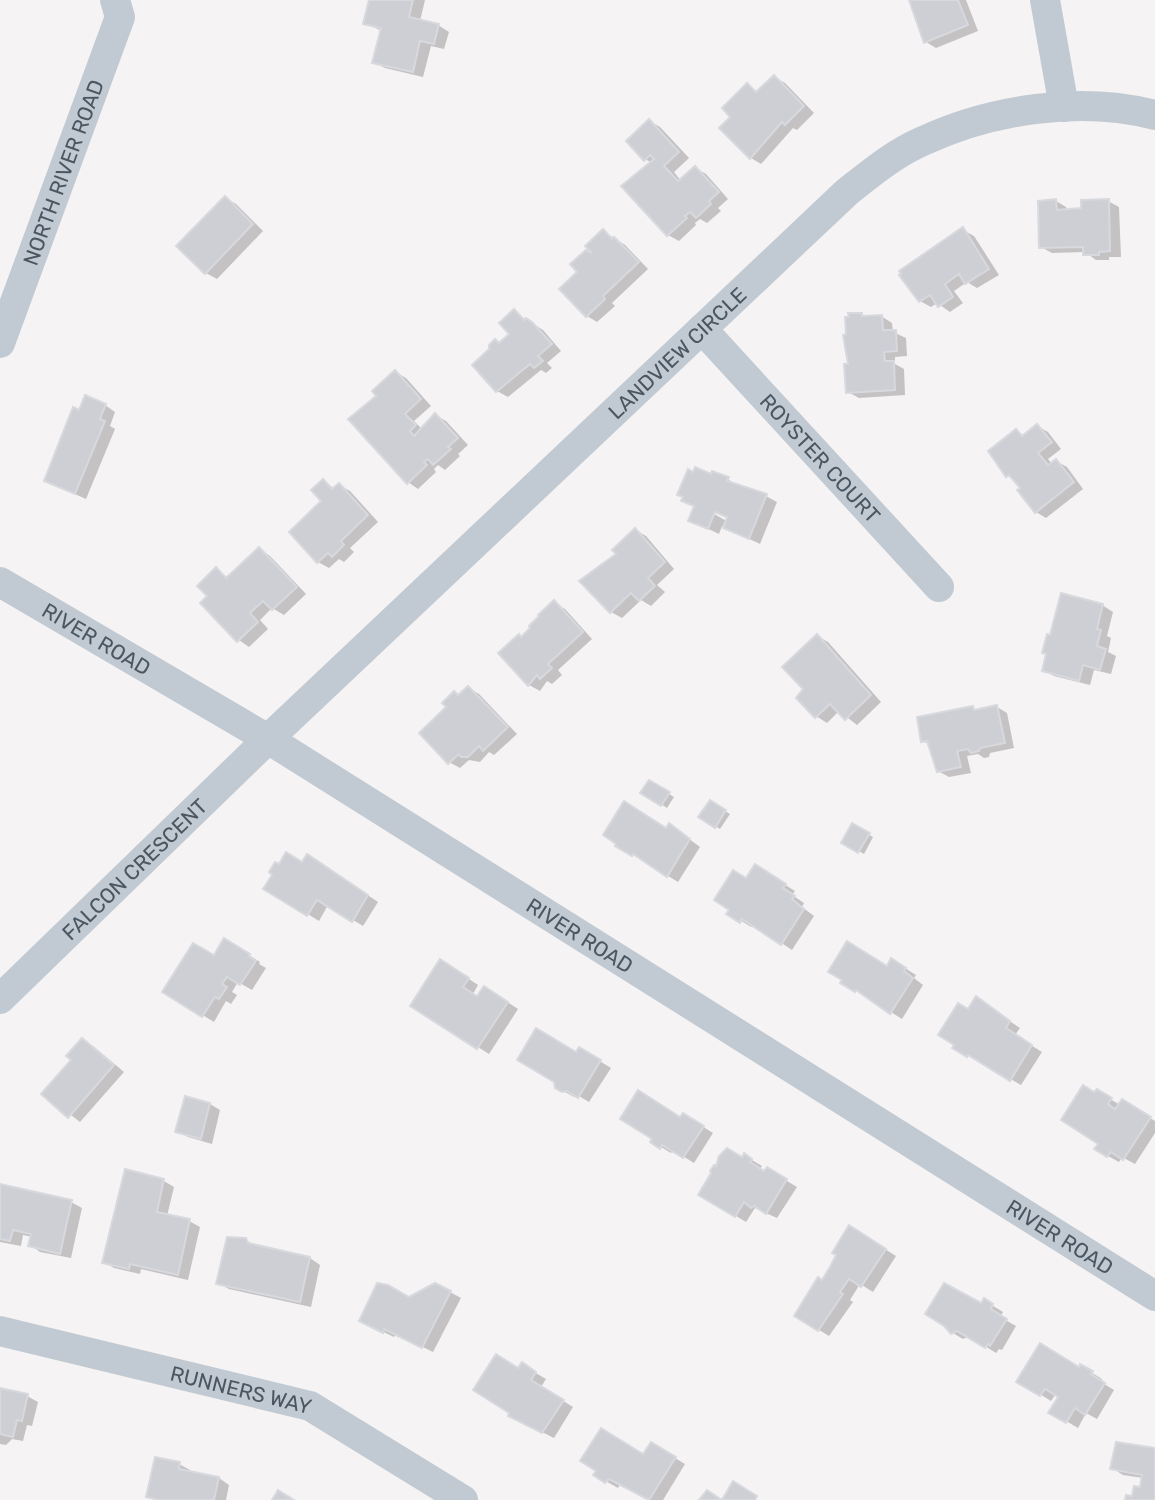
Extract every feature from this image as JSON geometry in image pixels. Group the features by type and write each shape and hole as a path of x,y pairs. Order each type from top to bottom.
{"street":[{"name":"NORTH RIVER ROAD","path":"0,343 120,17 115,0"},
{"path":"1045,0 1064,107"},
{"name":"LANDVIEW CIRCLE","path":"268,739 848,192 882,164 921,142 962,124 1011,113 1064,107 1101,108 1155,115"},
{"name":"ROYSTER COURT","path":"702,329 939,587"},
{"name":"RIVER ROAD","path":"0,582 268,739 1155,1296"},
{"name":"FALCON CRESCENT","path":"0,999 268,739"},
{"name":"RUNNERS WAY","path":"0,1331 310,1406 463,1500"}],"building":[{"path":"369,0 413,0 409,17 439,24 434,44 420,41 413,72 372,63 381,28 363,24"},
{"path":"909,0 958,0 968,25 924,43"},
{"path":"774,75 804,106 785,125 782,122 750,159 719,128 730,117 722,108 747,83 756,92"},
{"path":"649,119 679,152 664,166 678,181 695,166 719,192 696,218 690,212 667,236 621,186 654,159 650,155 644,161 626,141"},
{"path":"225,196 253,224 205,274 176,246"},
{"path":"1056,199 1057,210 1081,208 1081,200 1109,199 1110,251 1099,252 1099,255 1083,255 1083,247 1039,248 1038,201"},
{"path":"963,227 989,269 965,284 959,274 945,284 953,297 938,307 930,295 919,302 899,275 899,271"},
{"path":"603,229 639,262 603,296 605,299 586,317 559,289 577,272 570,264 586,250 592,253 585,246"},
{"path":"514,309 524,320 526,318 532,322 552,344 538,356 543,361 534,368 530,364 496,392 472,365 489,349 495,339 499,343 509,334 499,323"},
{"path":"848,313 862,313 862,316 882,315 883,330 896,330 897,351 884,352 885,361 894,361 895,390 846,393 844,364 848,364 843,335 846,334 845,317 849,317"},
{"path":"395,370 421,399 405,414 416,425 410,431 414,436 435,413 458,438 448,447 451,449 433,465 428,459 424,462 427,465 407,484 348,419 376,396 372,391"},
{"path":"85,395 106,404 100,419 105,421 75,494 44,481 73,407 79,410"},
{"path":"1037,424 1052,442 1038,453 1048,465 1056,459 1074,482 1035,513 1017,490 1020,488 1009,475 1006,477 988,451 1016,429 1022,436"},
{"path":"695,467 711,474 712,471 729,477 727,481 767,494 749,539 723,528 727,517 715,512 708,529 688,521 694,506 681,501 683,497 677,495 688,469 693,472"},
{"path":"323,479 332,489 339,483 368,515 341,541 344,545 332,557 328,553 317,563 289,532 321,501 311,490"},
{"path":"635,528 665,562 648,578 655,586 639,601 631,593 610,613 579,581 616,554 612,550"},
{"path":"259,547 297,587 272,610 263,601 250,613 258,622 237,642 200,603 207,596 197,586 216,567 226,578"},
{"path":"1061,593 1103,604 1097,629 1101,630 1097,646 1106,649 1100,670 1083,665 1079,681 1042,671 1046,654 1042,653 1047,634 1050,635"},
{"path":"554,600 583,632 548,664 552,668 540,679 537,675 528,686 498,653 519,634 521,637"},
{"path":"817,634 871,695 845,720 830,704 815,718 796,698 803,689 782,667"},
{"path":"468,686 508,727 483,751 479,746 468,757 461,757 459,754 448,764 419,733 446,707 442,703 454,691 458,695"},
{"path":"997,705 1005,743 980,748 979,751 971,753 968,749 957,751 961,767 937,772 927,741 921,742 917,717 973,706 974,710"},
{"path":"649,780 670,792 661,806 640,793"},
{"path":"710,800 726,810 715,828 698,817"},
{"path":"624,801 666,828 669,823 690,839 667,877 633,854 632,856 615,846 616,844 603,835"},
{"path":"852,823 870,833 858,853 841,843"},
{"path":"286,852 302,862 307,854 368,895 352,922 317,900 307,916 263,889 272,875 269,872 275,862 279,864"},
{"path":"755,864 786,884 783,888 795,896 792,899 804,909 781,945 742,919 740,923 726,914 729,910 714,900 733,870 746,878"},
{"path":"224,938 250,954 256,961 240,985 227,977 222,984 227,987 219,999 215,997 202,1017 162,992 193,943 214,955"},
{"path":"847,941 887,966 891,958 906,968 904,971 913,978 890,1014 856,990 855,992 840,983 842,980 828,972"},
{"path":"440,959 469,978 463,987 477,996 484,986 508,1002 477,1049 410,1006"},
{"path":"976,996 1010,1021 1006,1028 1032,1045 1010,1081 952,1048 954,1045 938,1035 958,1003 968,1009"},
{"path":"536,1028 576,1052 579,1047 601,1060 578,1098 555,1088 554,1082 517,1060"},
{"path":"82,1038 114,1065 68,1118 41,1094 71,1060 66,1056"},
{"path":"1083,1085 1112,1098 1108,1104 1115,1109 1122,1099 1151,1117 1123,1160 1111,1152 1107,1157 1094,1149 1098,1144 1061,1120"},
{"path":"638,1090 680,1117 683,1113 704,1126 683,1158 662,1145 660,1149 650,1142 652,1139 620,1119"},
{"path":"185,1096 210,1103 201,1139 175,1132"},
{"path":"727,1148 742,1157 744,1153 752,1159 750,1162 764,1171 767,1167 787,1179 766,1214 744,1202 735,1217 698,1195 719,1156"},
{"path":"125,1169 164,1179 157,1212 190,1219 178,1275 130,1264 129,1269 102,1263"},
{"path":"0,1184 72,1200 60,1254 28,1246 31,1234 13,1230 10,1241 0,1239"},
{"path":"849,1225 886,1249 861,1287 849,1279 840,1292 843,1294 818,1331 794,1316 818,1277 822,1280 830,1267 836,1255 832,1253"},
{"path":"227,1237 246,1238 248,1243 310,1257 300,1302 216,1284"},
{"path":"377,1283 388,1285 409,1297 435,1283 451,1291 422,1348 384,1329 383,1333 359,1321"},
{"path":"944,1283 981,1303 984,1298 993,1304 991,1309 1007,1319 990,1346 988,1344 985,1348 957,1331 951,1334 925,1314"},
{"path":"1040,1343 1079,1367 1080,1364 1093,1371 1091,1374 1105,1383 1085,1415 1075,1408 1066,1423 1048,1413 1058,1397 1045,1389 1040,1396 1016,1382"},
{"path":"496,1354 518,1368 522,1362 536,1372 531,1380 564,1400 542,1433 508,1416 509,1413 473,1390"},
{"path":"0,1388 28,1394 22,1421 17,1420 13,1437 0,1434"},
{"path":"601,1428 643,1454 651,1442 676,1457 649,1500 609,1479 605,1483 593,1475 596,1471 580,1461"},
{"path":"1116,1442 1155,1448 1155,1500 1125,1500 1126,1495 1132,1496 1134,1486 1140,1487 1142,1475 1110,1469"},
{"path":"155,1457 180,1462 179,1469 219,1477 214,1500 159,1500 146,1497"},
{"path":"733,1481 757,1496 755,1500 722,1500"},
{"path":"278,1490 294,1500 272,1500"},
{"path":"707,1490 722,1500 699,1500"}]}
